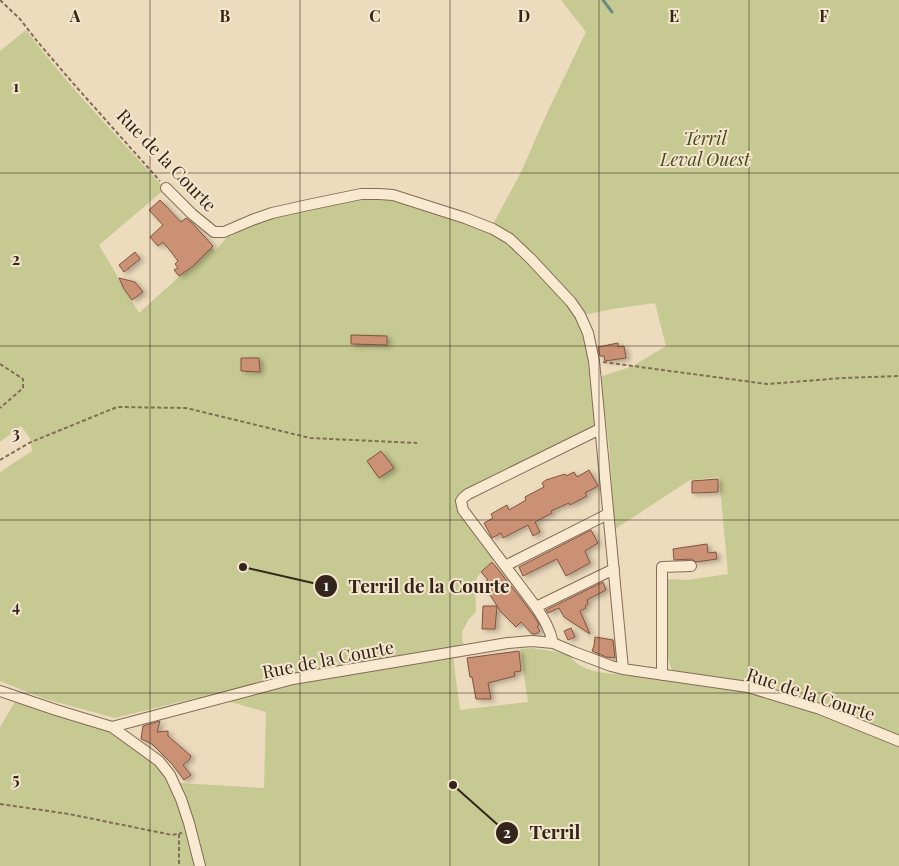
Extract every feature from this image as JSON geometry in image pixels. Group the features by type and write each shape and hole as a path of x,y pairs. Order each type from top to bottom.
{"street":[{"name":"Rue de la Courte","path":"166,188 192,214 214,232 224,232 272,213 361,194 393,196 429,206 494,229 510,239 542,270 571,302 580,315 588,333 594,361 623,669"},
{"path":"553,643 546,622 463,510 461,501 463,498 600,429"},
{"path":"506,566 608,514"},
{"path":"662,675 662,567 691,566"},
{"path":"536,607 614,568"},
{"name":"Rue de la Courte","path":"112,727 293,679 508,643 532,641 553,643 602,663 623,669 748,687 820,709 899,741"},
{"path":"0,691 112,727 159,761 170,775 181,799 200,866"}],"path":[{"name":"Rue de la Courte","path":"0,0 20,19 72,82 166,188"},
{"path":"594,361 767,384 899,376"},
{"path":"0,364 23,378 23,388 0,408"},
{"path":"0,460 31,442 117,408 186,408 310,438 416,443"},
{"path":"0,804 69,814 172,835 191,831"},
{"path":"179,834 180,866"}],"green space":[{"name":"Terril Leval Ouest","path":"561,0 899,0 899,737 812,701 755,683 672,670 667,657 665,657 665,579 688,580 728,574 719,477 690,480 615,529 609,445 600,377 633,366 666,346 655,303 584,315 492,226 521,172 586,32"},
{"path":"26,30 76,91 165,189 99,245 139,313 212,247 215,251 229,235 230,237 255,222 363,197 387,197 436,212 503,238 568,304 585,333 590,355 597,427 459,497 496,558 481,572 475,581 476,612 469,619 462,632 463,647 292,674 115,718 45,699 0,681 0,472 32,451 30,438 21,426 0,442 0,51"},
{"path":"532,648 567,655 579,665 597,672 629,674 745,690 815,712 899,745 899,866 204,866 185,796 179,783 264,788 266,712 227,701 299,683 453,656 460,710 528,702 520,649"},
{"path":"16,700 104,729 137,750 162,770 172,785 181,807 197,866 0,866 0,727"}],"building":[{"path":"160,200 181,222 186,218 193,224 213,246 193,266 179,276 174,270 178,268 175,264 178,261 163,242 158,246 150,237 163,225 149,210"},
{"path":"135,252 140,259 124,272 119,265"},
{"path":"119,278 135,282 143,292 132,300"},
{"path":"351,335 387,336 387,345 351,344"},
{"path":"618,343 618,347 624,346 626,358 605,361 604,356 600,356 598,347"},
{"path":"241,358 259,358 260,372 241,371"},
{"path":"381,451 394,468 379,478 367,461"},
{"path":"589,470 598,486 585,493 587,496 570,505 569,503 551,511 552,513 535,522 540,532 533,536 528,525 503,538 501,533 492,538 484,523 493,518 491,514 507,505 509,510 526,500 525,497 544,487 542,483 546,480 565,474 566,476 574,472 577,477"},
{"path":"718,479 718,492 692,493 692,481"},
{"path":"591,530 598,543 585,551 590,563 566,576 557,559 523,576 519,567"},
{"path":"707,544 708,553 716,552 717,559 696,562 691,559 674,560 673,549"},
{"path":"492,562 536,619 539,625 537,627 540,631 536,634 532,634 521,622 516,627 501,612 483,584 488,580 481,572"},
{"path":"603,582 606,590 587,600 586,608 580,611 590,634 564,617 559,608 548,613 546,610"},
{"path":"483,606 497,606 495,629 482,629"},
{"path":"571,628 575,637 568,640 564,631"},
{"path":"595,637 613,640 615,658 606,657 592,651"},
{"path":"519,651 521,671 514,672 515,676 488,683 491,699 476,699 467,658"},
{"path":"160,721 157,732 168,731 168,736 191,756 183,765 191,775 184,780 172,764 152,744 141,739 143,726"}],"waterway":[{"path":"603,0 612,12"}],"place":[{"name":"Terril de la Courte","path":"243,567"},
{"name":"Terril","path":"453,785"}]}
